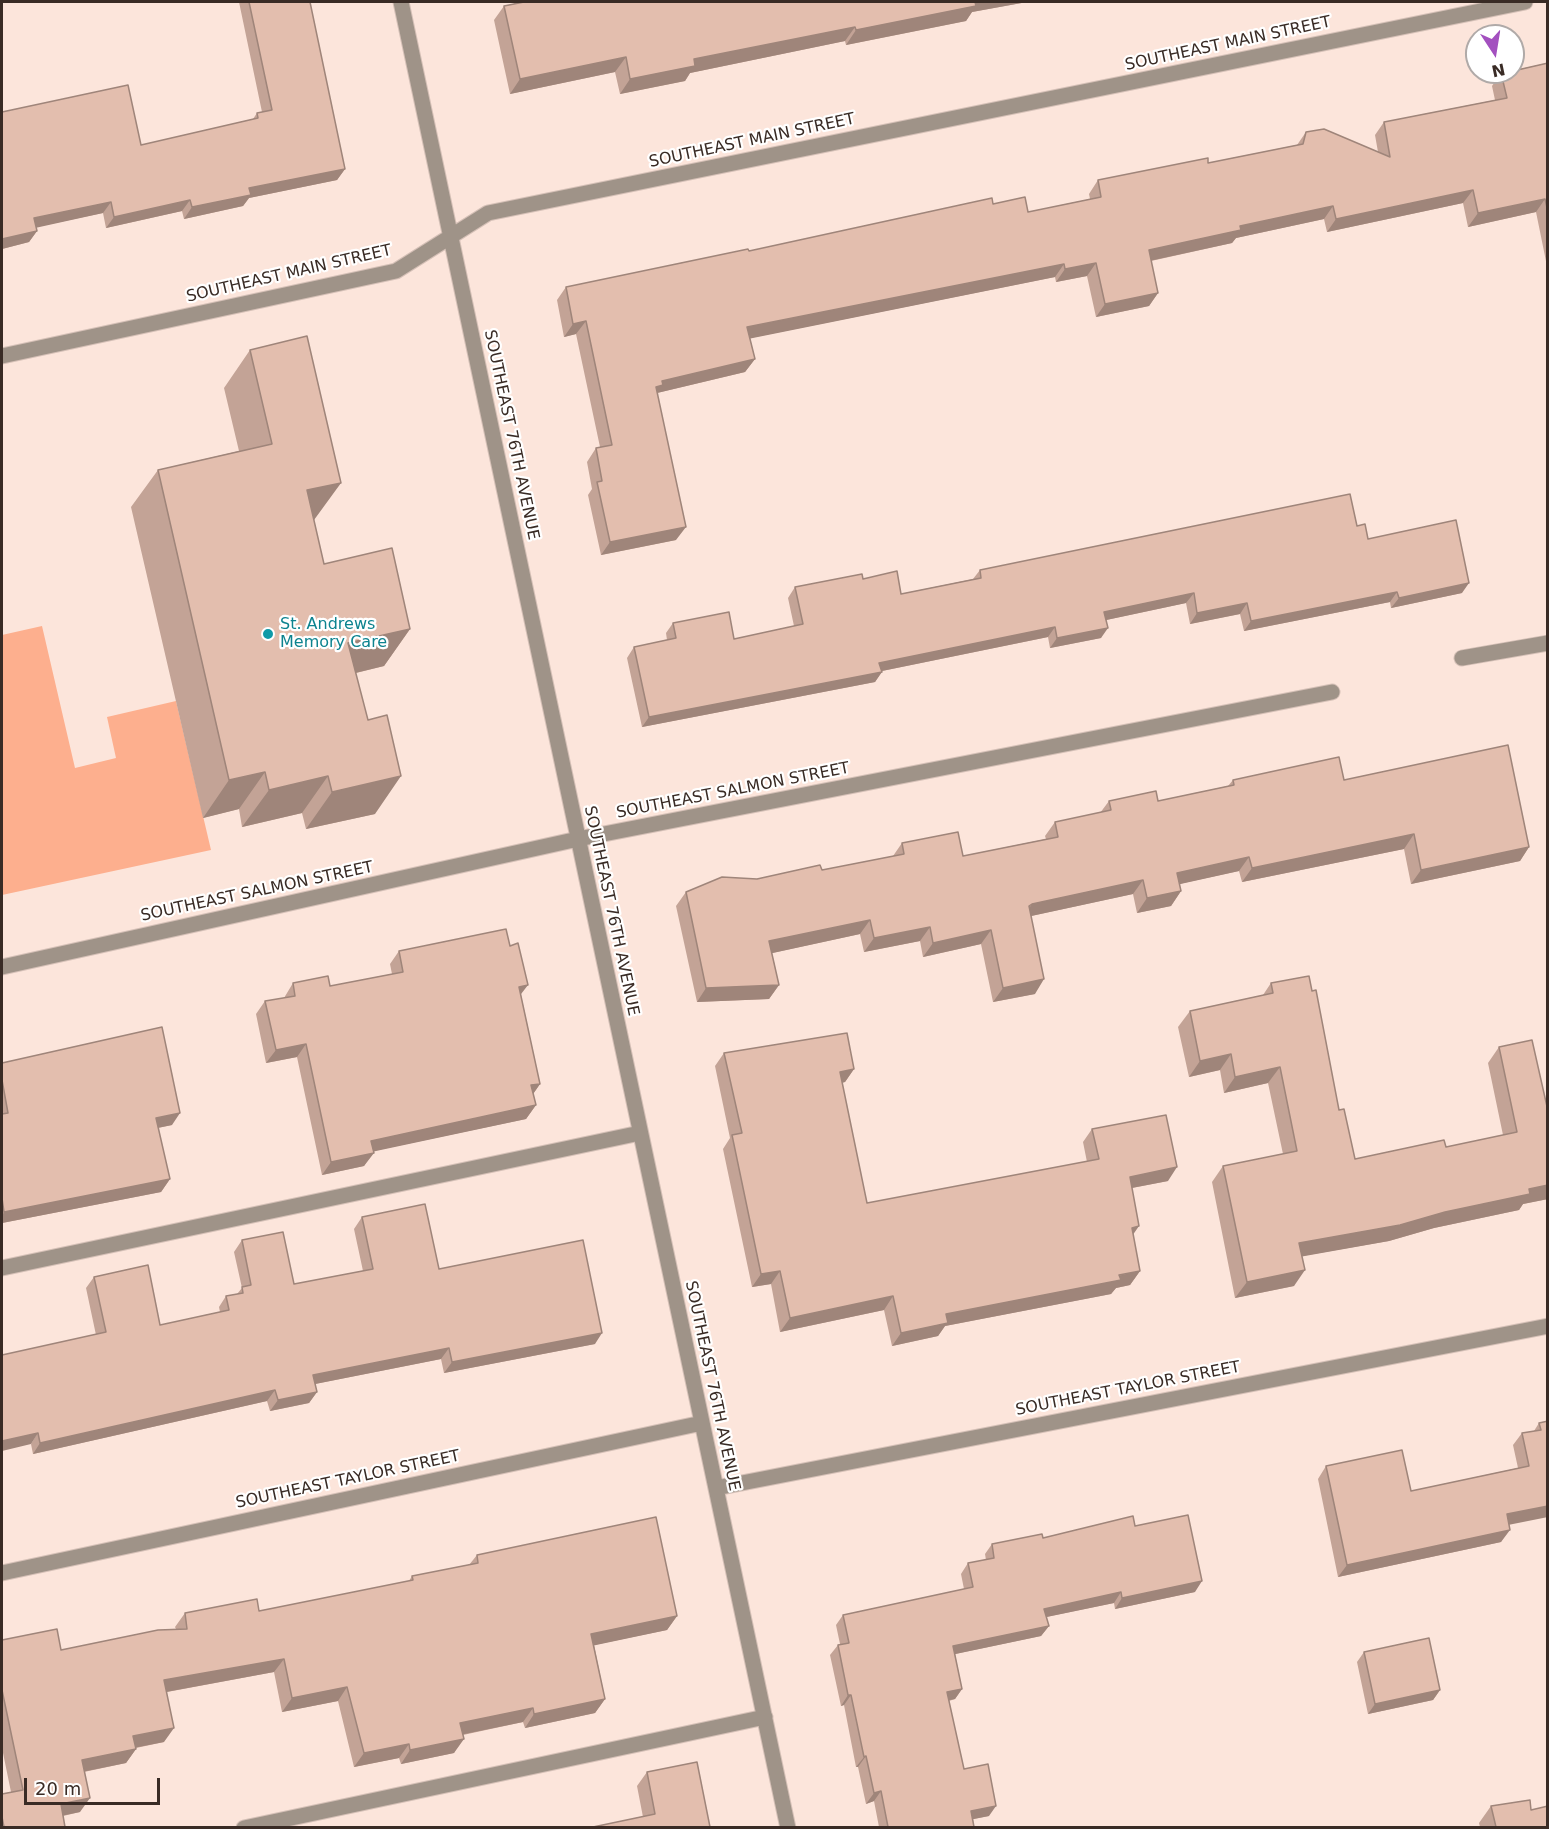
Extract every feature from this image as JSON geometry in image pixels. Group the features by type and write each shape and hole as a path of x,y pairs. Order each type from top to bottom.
{"street":[{"name":"SOUTHEAST 76TH AVENUE","path":"401,2 789,1827"},
{"name":"SOUTHEAST MAIN STREET","path":"2,356 396,271 488,213 1525,2"},
{"path":"1462,658 1548,643"},
{"name":"SOUTHEAST SALMON STREET","path":"2,967 578,839 1332,692"},
{"path":"2,1268 640,1133"},
{"name":"SOUTHEAST TAYLOR STREET","path":"716,1488 1548,1326"},
{"name":"SOUTHEAST TAYLOR STREET","path":"2,1573 702,1423"},
{"path":"244,1827 765,1717"}],"shaded area":[{"path":"42,626 75,768 116,758 107,717 176,701 211,850 2,895 2,635"}],"building":[{"path":"249,2 310,2 345,169 249,188 251,195 192,207 190,200 114,217 111,202 34,218 37,231 2,239 2,112 128,85 141,145 258,118 257,113 272,110"},
{"path":"524,2 975,2 976,6 694,59 695,66 630,79 626,57 520,79 504,6"},
{"path":"1548,63 1548,212 1545,199 1478,213 1473,190 1336,219 1333,206 1240,226 1241,230 1149,250 1158,293 1105,304 1096,263 1065,269 1064,264 747,327 755,359 662,381 663,385 656,387 686,527 610,542 597,482 602,481 596,448 612,445 586,321 573,324 566,287 748,249 749,251 992,198 993,204 1025,197 1028,212 1101,197 1098,180 1208,158 1208,163 1303,144 1306,132 1324,129 1390,157 1384,122 1507,98 1504,84 1525,84 1525,68"},
{"name":"St. Andrews Memory Care","path":"307,336 341,483 307,490 324,564 392,548 410,629 348,643 368,720 387,715 401,776 332,792 328,776 269,790 265,772 229,780 158,470 272,444 250,350"},
{"path":"1350,494 1357,526 1365,524 1368,539 1456,520 1469,583 1399,598 1397,592 1251,621 1247,603 1197,613 1194,593 1104,612 1108,628 1057,638 1055,627 879,663 882,672 649,717 634,647 676,638 673,623 729,612 734,639 803,624 795,587 862,574 863,579 897,571 901,594 981,578 980,570"},
{"path":"1508,745 1529,847 1421,870 1414,834 1252,868 1249,857 1177,873 1181,891 1147,898 1143,880 1032,904 1029,906 1044,979 1003,988 991,930 933,943 930,927 874,938 870,920 769,941 779,985 706,988 686,892 722,877 757,879 820,865 822,870 904,854 902,843 958,832 963,856 1058,837 1055,822 1111,810 1109,801 1156,791 1158,801 1234,785 1233,780 1339,757 1344,780"},
{"path":"506,929 510,946 518,943 528,985 519,987 540,1084 531,1085 536,1105 371,1141 374,1153 331,1162 306,1044 276,1050 265,1001 295,996 293,983 328,976 330,986 403,972 399,951"},
{"path":"1309,976 1312,991 1316,990 1339,1110 1344,1109 1355,1159 1444,1140 1446,1147 1517,1132 1499,1047 1532,1040 1548,1111 1548,1185 1529,1189 1530,1194 1445,1212 1400,1225 1299,1243 1305,1270 1247,1282 1223,1166 1297,1151 1280,1067 1235,1077 1231,1054 1200,1061 1190,1011 1273,993 1271,983"},
{"path":"162,1027 180,1113 156,1118 170,1179 4,1212 2,1114 8,1113 2,1080 2,1063"},
{"path":"847,1033 854,1069 840,1072 867,1203 1099,1159 1092,1129 1166,1115 1177,1167 1130,1177 1139,1226 1132,1228 1140,1271 1119,1275 1121,1280 946,1314 948,1323 901,1333 893,1296 790,1318 780,1271 761,1274 732,1135 742,1133 724,1053"},
{"path":"425,1204 439,1269 583,1240 602,1333 452,1362 449,1348 313,1375 317,1392 278,1400 275,1390 40,1443 38,1433 2,1441 2,1355 106,1332 94,1277 148,1265 160,1325 229,1310 226,1296 243,1293 242,1287 251,1285 242,1240 283,1232 294,1284 373,1269 362,1217"},
{"path":"1548,1421 1548,1506 1507,1514 1510,1530 1347,1565 1326,1466 1402,1450 1411,1491 1529,1466 1522,1433 1541,1430 1539,1423"},
{"path":"1188,1515 1202,1581 1122,1598 1121,1592 1044,1609 1049,1626 953,1646 962,1689 947,1692 964,1769 988,1764 996,1806 971,1811 974,1827 888,1827 881,1791 874,1793 851,1695 848,1695 838,1645 849,1643 843,1615 973,1587 968,1563 994,1558 992,1544 1042,1534 1043,1538 1133,1516 1135,1526"},
{"path":"656,1517 677,1616 591,1634 605,1699 534,1714 533,1708 460,1723 464,1739 410,1750 409,1744 364,1753 347,1687 292,1698 284,1659 164,1680 174,1728 133,1736 136,1749 82,1760 90,1798 61,1804 65,1827 4,1827 2,1794 23,1790 2,1690 2,1640 57,1629 61,1650 158,1630 187,1629 185,1613 257,1599 259,1611 413,1580 412,1576 478,1563 477,1555"},
{"path":"1429,1638 1440,1690 1375,1704 1364,1652"},
{"path":"697,1762 710,1827 593,1827 655,1814 647,1772"},
{"path":"1530,1800 1531,1810 1548,1806 1548,1827 1496,1827 1491,1806"}],"place":[{"name":"St. Andrews Memory Care","path":"268,634"}]}
